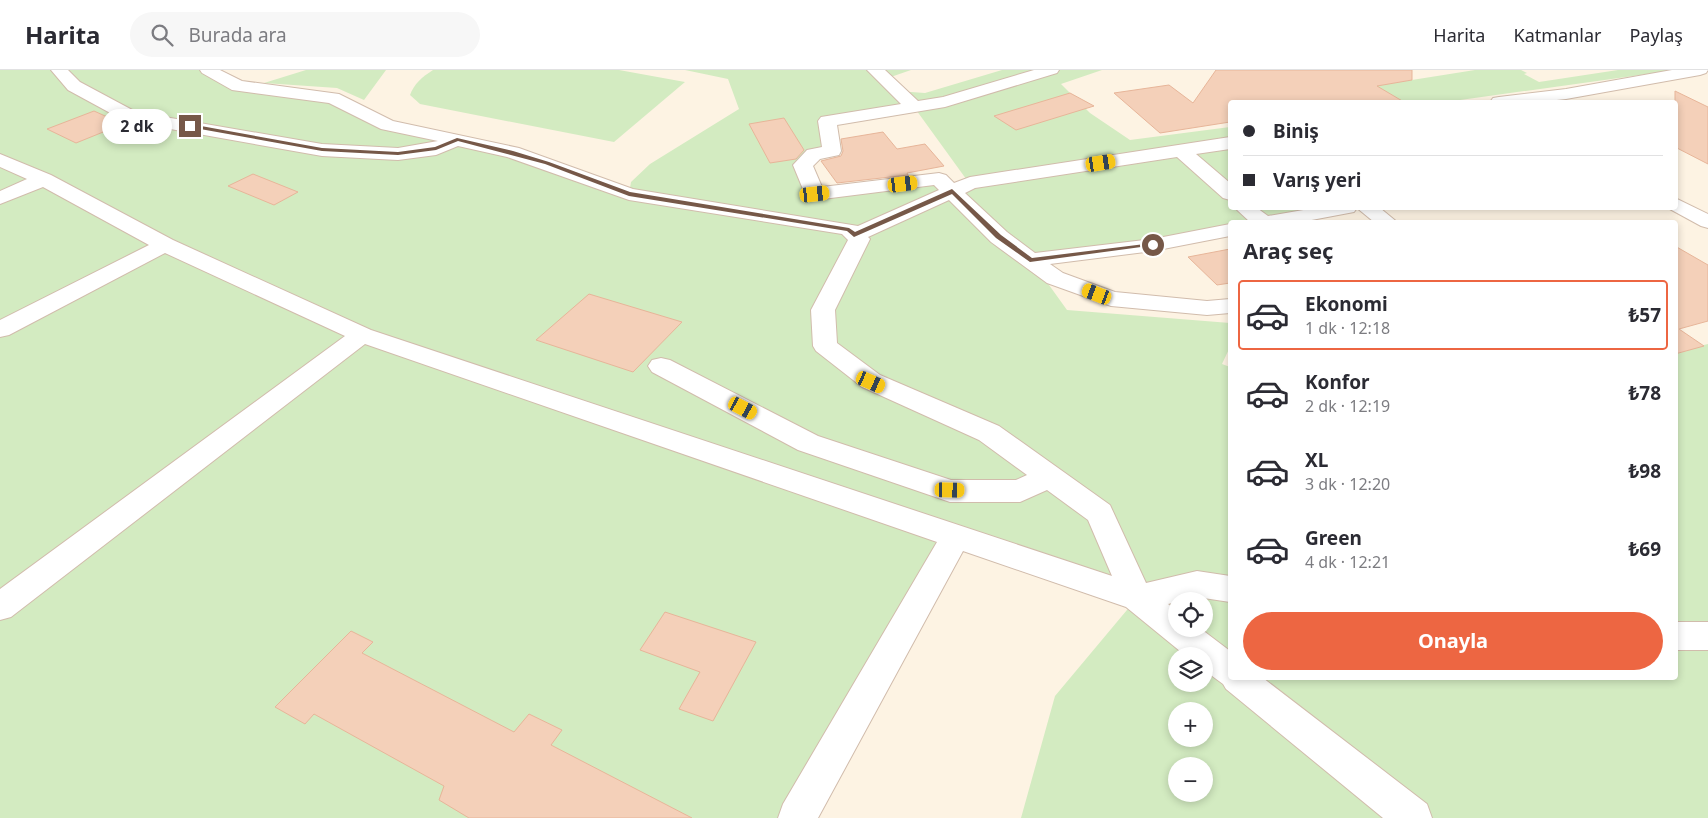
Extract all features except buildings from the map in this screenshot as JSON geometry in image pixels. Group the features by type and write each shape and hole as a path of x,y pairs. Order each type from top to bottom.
{"lane":[{"path":"59,70 74,86 131,117 183,124 322,150 398,154 436,148 457,139"},
{"path":"208,70 238,86 333,98 387,125 512,152 629,194 789,218 849,230 859,240 823,310 825,346 871,382 988,433 1100,513 1137,598"},
{"path":"875,70 914,107"},
{"path":"1051,70 945,102 826,121 832,151 814,154 802,165 815,194 939,179 999,237 1054,278 1111,299 1207,308 1228,306"},
{"path":"1516,100 1566,94 1700,70"},
{"path":"854,235 970,183 1228,143"},
{"path":"1182,151 1228,192"},
{"path":"0,160 44,180 165,245 362,335 1137,598 1228,669"},
{"path":"0,198 44,180"},
{"path":"1678,206 1704,220"},
{"path":"1247,210 1260,220"},
{"path":"1280,220 1336,210"},
{"path":"1370,210 1384,220"},
{"path":"1678,223 1704,220"},
{"path":"1030,260 1153,245 1228,230"},
{"path":"0,330 165,245"},
{"path":"0,607 101,533 362,335"},
{"path":"661,366 808,443 950,490 1020,491 1050,476"},
{"path":"796,818 955,537"},
{"path":"1137,598 1197,584 1228,589"},
{"path":"1678,636 1708,636"},
{"path":"1240,680 1413,818"}],"green space":[{"path":"0,70 208,70 238,86 333,98 367,114 629,194 631,182 650,164 739,109 728,79 685,70 911,70 885,79 897,91 925,93 1002,70 1102,70 1061,84 1090,113 1130,140 1228,127 1228,210 1336,210 1280,220 1228,220 1228,230 1031,260 1067,310 1228,323 1228,351 1222,364 1228,366 1228,680 1678,680 1678,351 1708,344 1708,818 1021,818 1055,696 1137,598 955,537 797,818 0,818","holes":["914,107 969,183 953,191 939,179 815,194 803,165 832,151 827,121"]},
{"path":"306,70 386,70 364,100 337,88 264,83"},
{"path":"433,70 619,70 685,82 614,142 420,104 410,95 419,81"},
{"path":"1475,70 1521,70 1527,73 1524,74 1539,82 1618,70 1676,70 1460,100 1400,100 1374,86"}],"route":[{"path":"190,126 254,136 322,150 398,154 436,148 457,139 512,152 547,163 629,194 789,218 849,230 854,235 952,191 999,237 1030,260 1153,245"}]}
